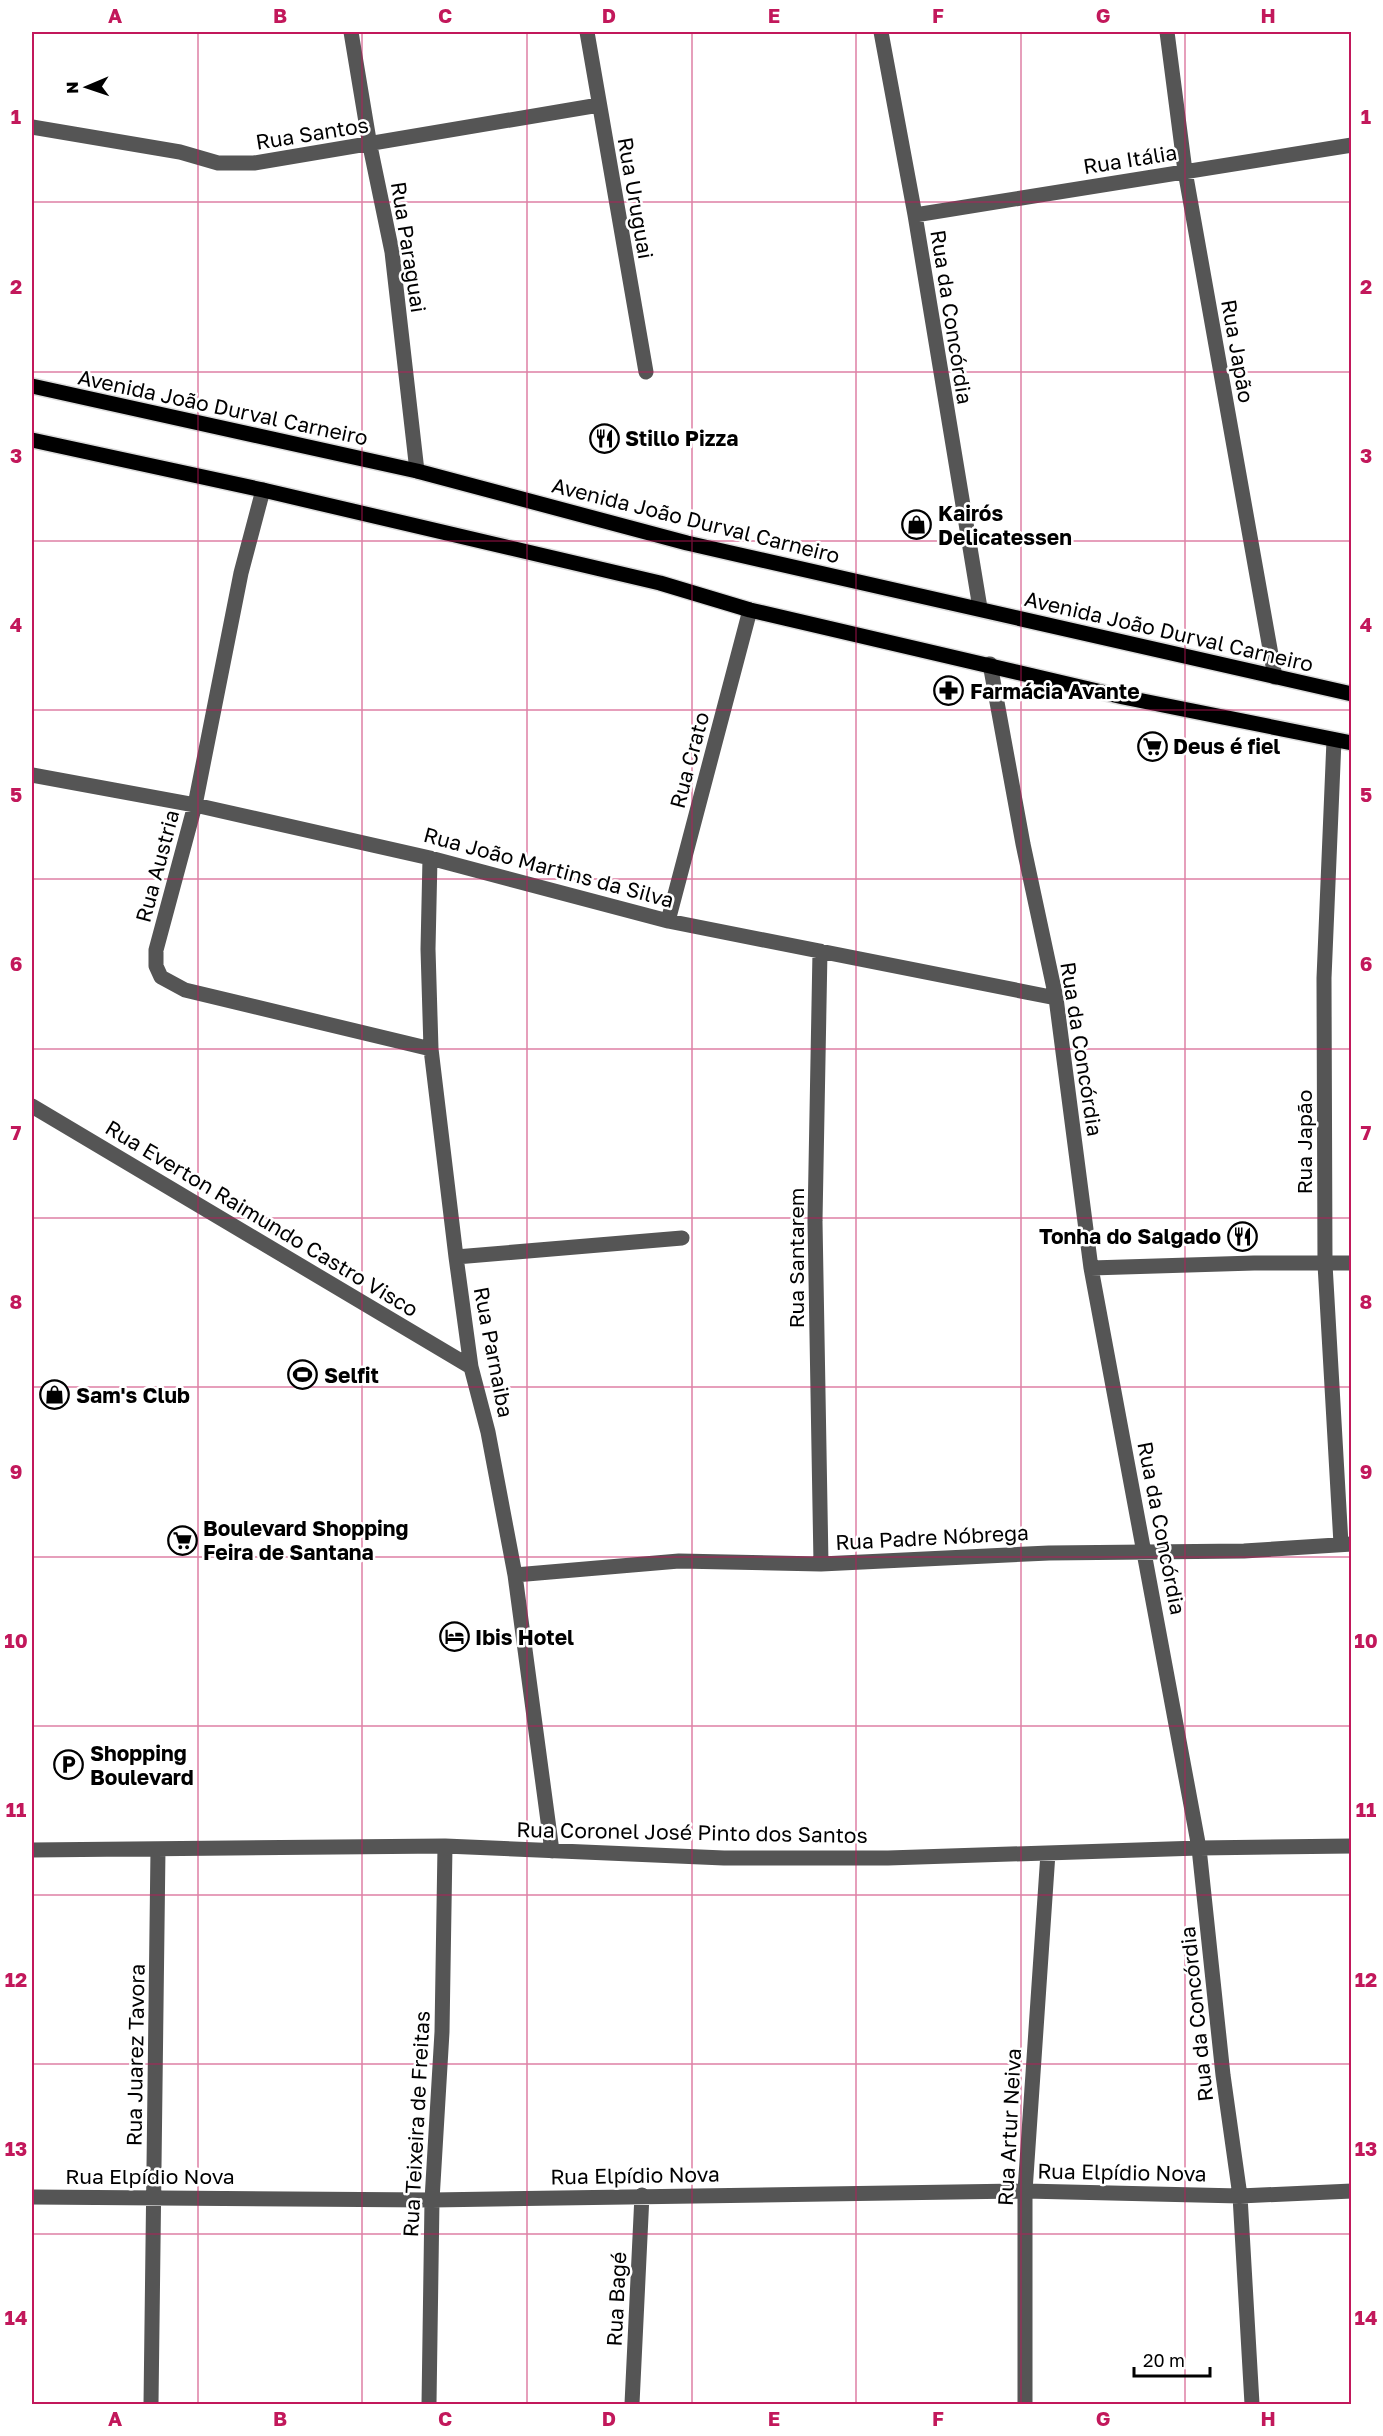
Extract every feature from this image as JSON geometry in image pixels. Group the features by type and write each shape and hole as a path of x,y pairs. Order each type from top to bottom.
{"main road":[{"name":"Avenida João Durval Carneiro","path":"32,386 417,471 687,543 1352,694"},
{"path":"32,440 263,490 660,583 750,610 990,664 1123,697 1352,744"}],"street":[{"name":"Rua Paraguai","path":"351,32 370,146 392,252 417,471"},
{"name":"Rua Uruguai","path":"587,32 646,372"},
{"name":"Rua da Concórdia","path":"881,32 915,215 934,348 980,608"},
{"name":"Rua Japão","path":"1167,32 1185,171 1275,677"},
{"name":"Rua Santos","path":"32,127 180,152 218,163 254,163 370,146 598,105"},
{"name":"Rua Itália","path":"915,215 1352,145"},
{"name":"Rua Austria","path":"263,490 241,573 195,805 156,950 156,966 160,977 185,990 431,1048"},
{"name":"Rua Crato","path":"668,921 750,610"},
{"name":"Rua da Concórdia","path":"990,664 1023,844 1056,998 1091,1268 1199,1848 1223,2075 1240,2196 1252,2404"},
{"name":"Rua Japão","path":"1334,740 1324,978 1325,1264 1346,1544"},
{"name":"Rua João Martins da Silva","path":"32,775 195,805 430,858 668,921 1056,998"},
{"name":"Rua Parnaiba","path":"430,858 428,949 431,1048 456,1257 471,1367 488,1432 515,1575 552,1851"},
{"name":"Rua Santarem","path":"820,951 815,1221 821,1564"},
{"name":"Rua Everton Raimundo Castro Visco","path":"32,1106 471,1367"},
{"path":"456,1257 682,1238"},
{"path":"1091,1268 1254,1263 1352,1263"},
{"name":"Rua Padre Nóbrega","path":"515,1575 679,1561 821,1564 1145,1550 1244,1551 1346,1544"},
{"name":"Rua Coronel José Pinto dos Santos","path":"32,1850 445,1846 724,1858 888,1858 1199,1848 1352,1846"},
{"name":"Rua Teixeira de Freitas","path":"429,2404 432,2200 442,2032 445,1846"},
{"name":"Rua Juarez Tavora","path":"152,2404 158,1849"},
{"name":"Rua Artur Neiva","path":"1025,2404 1025,2191 1048,1852"},
{"name":"Rua Elpídio Nova","path":"32,2197 154,2196 432,2200 642,2195 1025,2191 1240,2196 1352,2191"},
{"name":"Rua Bagé","path":"632,2404 642,2195"}],"place":[{"name":"Stillo Pizza","path":"604,438"},
{"name":"Kairós Delicatessen","path":"917,525"},
{"name":"Farmácia Avante","path":"949,691"},
{"name":"Deus é fiel","path":"1152,746"},
{"name":"Tonha do Salgado","path":"1242,1236"},
{"name":"Selfit","path":"303,1375"},
{"name":"Sam's Club","path":"55,1395"},
{"name":"Boulevard Shopping Feira de Santana","path":"182,1540"},
{"name":"Ibis Hotel","path":"454,1637"},
{"name":"Shopping Boulevard","path":"69,1765"}]}
